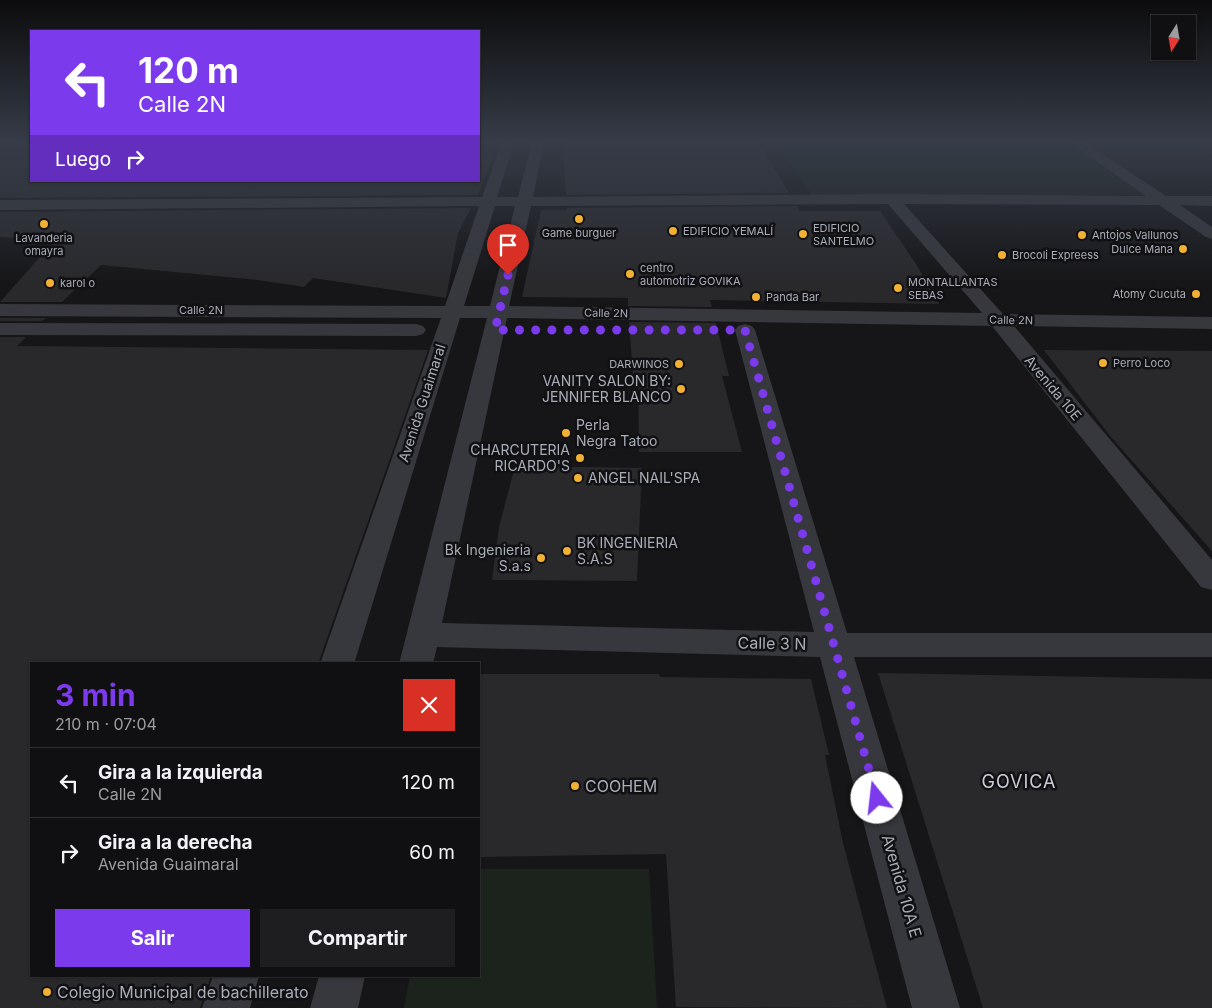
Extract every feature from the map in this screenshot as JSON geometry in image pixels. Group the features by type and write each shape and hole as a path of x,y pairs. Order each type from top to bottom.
{"street":[{"name":"Avenida Guaimaral","path":"338,662 492,189"},
{"path":"419,650 528,189"},
{"path":"1146,189 1212,234"},
{"path":"1172,189 1212,215"},
{"path":"0,205 526,200 892,199 1212,201"},
{"name":"Avenida 10E","path":"892,199 1002,326 1212,580"},
{"name":"Calle 2N","path":"0,310 448,321"},
{"name":"Calle 2N","path":"497,321 745,330 1212,323"},
{"name":"Calle 2N","path":"0,329 497,321 1002,326 1212,338"},
{"name":"Avenida 10A E","path":"745,330 936,1008"},
{"name":"Calle 3 N","path":"419,650 834,645 1212,645"},
{"path":"226,1008 236,977"},
{"path":"334,1008 342,977"}],"shaded area":[{"path":"807,189 1138,189 1147,195 812,196"},
{"path":"480,869 649,869 657,1008 404,1008 410,977 480,977"}],"building":[{"path":"0,189 480,189 478,195 0,198"},
{"path":"566,189 787,189 789,193 566,195"},
{"path":"797,206 800,211 880,211 916,264 939,304 710,300 712,307 628,306 628,298 522,297 541,210 567,210 567,208"},
{"path":"471,208 458,233 446,298 313,278 304,287 258,280 101,265 62,302 0,302 55,240 0,237 0,212"},
{"path":"0,318 46,318 42,321 0,321"},
{"path":"629,322 716,323 729,376 722,376 742,452 639,452 638,375 633,375"},
{"path":"0,337 26,337 17,346 428,350 319,662 30,662 30,977 211,977 200,1008 0,1008"},
{"path":"1044,350 1212,351 1212,551 1111,437"},
{"path":"515,466 642,468 637,581 492,580 499,527"},
{"path":"878,673 1212,679 1212,1008 983,1008"},
{"path":"480,674 659,674 660,677 811,679 829,755 825,755 843,843 887,1008 676,1007 666,854 480,857"}],"place":[{"name":"Game burguer","path":"579,219"},
{"name":"Lavanderia omayra","path":"44,224"},
{"name":"EDIFICIO YEMALÍ","path":"673,231"},
{"name":"EDIFICIO SANTELMO","path":"803,234"},
{"name":"Antojos Vallunos","path":"1082,235"},
{"name":"Dulce Mana","path":"1183,249"},
{"name":"Brocoli Expreess","path":"1002,255"},
{"name":"centro automotriz GOVIKA","path":"630,274"},
{"name":"karol o","path":"50,283"},
{"name":"MONTALLANTAS SEBAS","path":"898,288"},
{"name":"Atomy Cucuta","path":"1196,294"},
{"name":"Panda Bar","path":"756,297"},
{"name":"Perro Loco","path":"1103,363"},
{"name":"DARWINOS","path":"679,364"},
{"name":"VANITY SALON BY: JENNIFER BLANCO","path":"681,389"},
{"name":"Perla Negra Tatoo","path":"566,433"},
{"name":"CHARCUTERIA RICARDO'S","path":"580,458"},
{"name":"ANGEL NAIL'SPA","path":"578,478"},
{"name":"BK INGENIERIA S.A.S","path":"567,551"},
{"name":"Bk Ingenieria S.a.s","path":"541,558"},
{"name":"COOHEM","path":"575,786"},
{"name":"Colegio Municipal de bachillerato","path":"47,992"}],"district":[{"name":"GOVICA","path":"1019,782"}],"route":[{"path":"508,275 495,330 745,330 877,798"}]}
